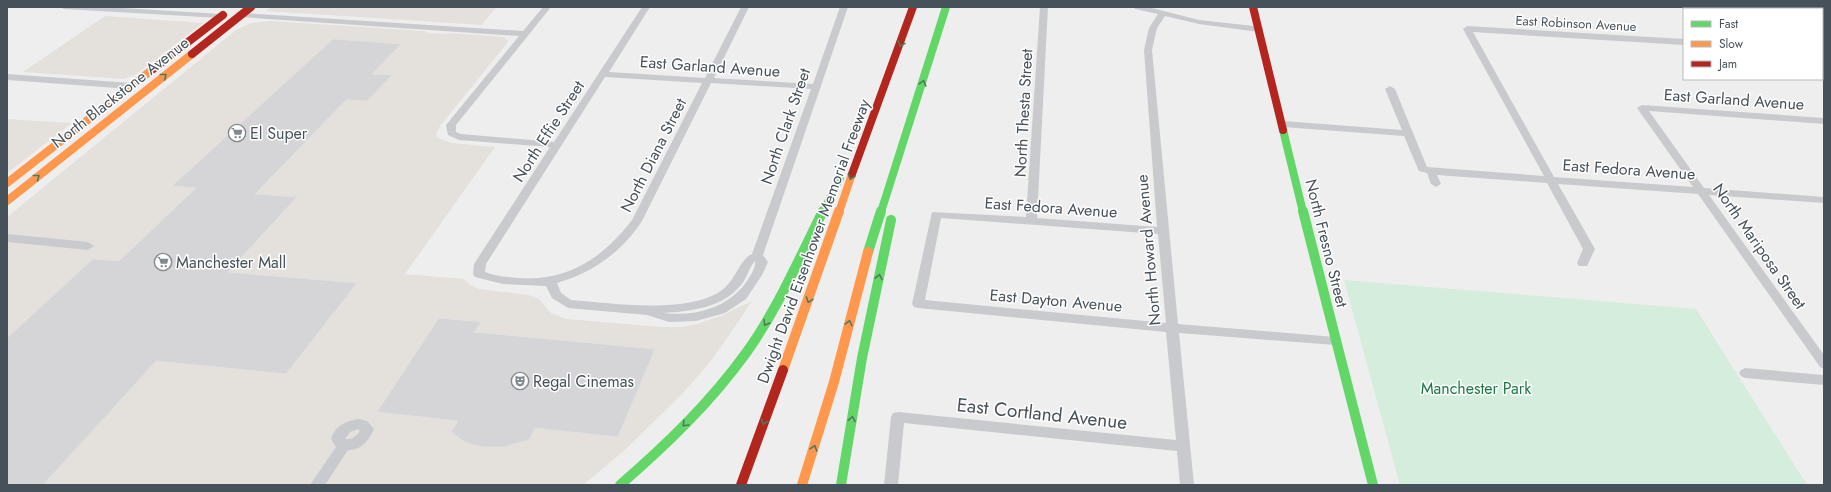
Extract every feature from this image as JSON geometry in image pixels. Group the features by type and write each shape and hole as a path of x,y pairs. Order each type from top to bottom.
{"main road":[{"name":"North Blackstone Avenue","path":"7,183 233,7"},
{"name":"North Blackstone Avenue","path":"7,201 176,67 241,11 251,7"},
{"name":"Dwight David Eisenhower Memorial Freeway","path":"741,485 813,289 873,114 913,7"},
{"path":"802,485 834,382 863,269 946,7"},
{"name":"North Fresno Street","path":"1253,7 1372,485"},
{"path":"176,67 198,42 223,22 225,18 221,16"},
{"path":"74,148 105,116 134,92 135,87 131,86"},
{"path":"620,485 651,459 683,427 713,394 749,349 770,315 873,114"},
{"path":"896,197 911,120"},
{"path":"841,485 862,358 892,212"}],"street":[{"path":"64,7 221,16"},
{"path":"547,7 451,125 451,133 459,137 557,145"},
{"name":"North Effie Street","path":"550,281 532,283 489,279 479,274 480,264 646,7"},
{"name":"North Diana Street","path":"550,281 570,275 588,267 613,248 628,234 637,221 745,7"},
{"name":"North Clark Street","path":"650,311 661,308 686,307 707,303 728,293 740,280 748,260 756,256 844,7"},
{"name":"North Thesta Street","path":"1032,221 1044,7"},
{"path":"1138,7 1198,22 1259,29"},
{"path":"241,11 525,34"},
{"name":"North Howard Avenue","path":"1162,14 1154,28 1148,50 1163,231 1187,485"},
{"name":"East Robinson Avenue","path":"1550,179 1467,29 1683,42"},
{"name":"East Garland Avenue","path":"603,74 816,87"},
{"path":"7,77 131,86"},
{"path":"1390,89 1423,169 1431,171 1436,184"},
{"name":"East Garland Avenue","path":"1642,108 1824,120"},
{"name":"North Mariposa Street","path":"1642,108 1824,364"},
{"path":"1283,124 1409,133"},
{"name":"East Fedora Avenue","path":"1431,171 1824,200"},
{"path":"1550,179 1589,249 1583,264"},
{"name":"East Fedora Avenue","path":"918,304 936,214 1163,231"},
{"path":"7,238 88,246"},
{"name":"North Clark Street","path":"650,311 658,317 687,318 706,316 727,307 742,295 758,274 762,262 756,256"},
{"path":"550,281 556,295 568,304 650,311"},
{"name":"East Dayton Avenue","path":"918,304 1173,328 1335,341"},
{"path":"1745,373 1824,380"},
{"name":"East Cortland Avenue","path":"891,485 898,417 1184,446"},
{"path":"317,485 344,445"}],"shaded area":[{"path":"271,7 497,7 481,25 266,11"},
{"path":"105,16 203,23 135,75 123,79 23,72"},
{"path":"269,21 425,31 427,33 505,37 505,39 508,40 508,42 440,126 436,134 438,138 451,143 495,147 405,274 464,279 470,285 479,289 529,295 539,299 551,313 567,319 661,327 682,327 697,324 723,315 752,301 710,362 683,393 626,449 583,485 7,485 7,217 236,30 251,23"},
{"path":"7,119 21,120 72,123 7,173"}],"green space":[{"name":"Manchester Park","path":"1344,280 1696,309 1807,485 1400,485"}],"building":[{"name":"Manchester Mall","path":"333,39 401,44 372,74 392,75 367,101 346,100 255,194 297,197 228,272 357,283 286,374 156,361 43,485 7,485 7,338 93,259 119,261 196,188 172,186"},
{"name":"Regal Cinemas","path":"439,318 481,322 474,332 655,349 618,437 535,428 529,440 504,447 484,447 466,443 451,432 458,421 377,412"}],"traffic: fast":[{"path":"868,252 946,7"},
{"path":"1283,130 1335,341 1373,485"},
{"path":"620,485 659,451 696,414 746,353 773,310 840,178"},
{"path":"841,485 862,358 891,220"}],"traffic: slow":[{"path":"7,201 192,54"},
{"path":"7,183 153,69"},
{"path":"783,370 852,174"},
{"path":"802,485 834,382 868,252"}],"traffic: jam":[{"path":"192,54 251,7"},
{"path":"852,174 913,7"},
{"path":"1253,7 1283,130"},
{"path":"153,69 223,15"},
{"path":"741,485 783,370"}],"place":[{"name":"El Super","path":"237,133"},
{"name":"Manchester Mall","path":"163,262"},
{"name":"Regal Cinemas","path":"520,381"}]}
